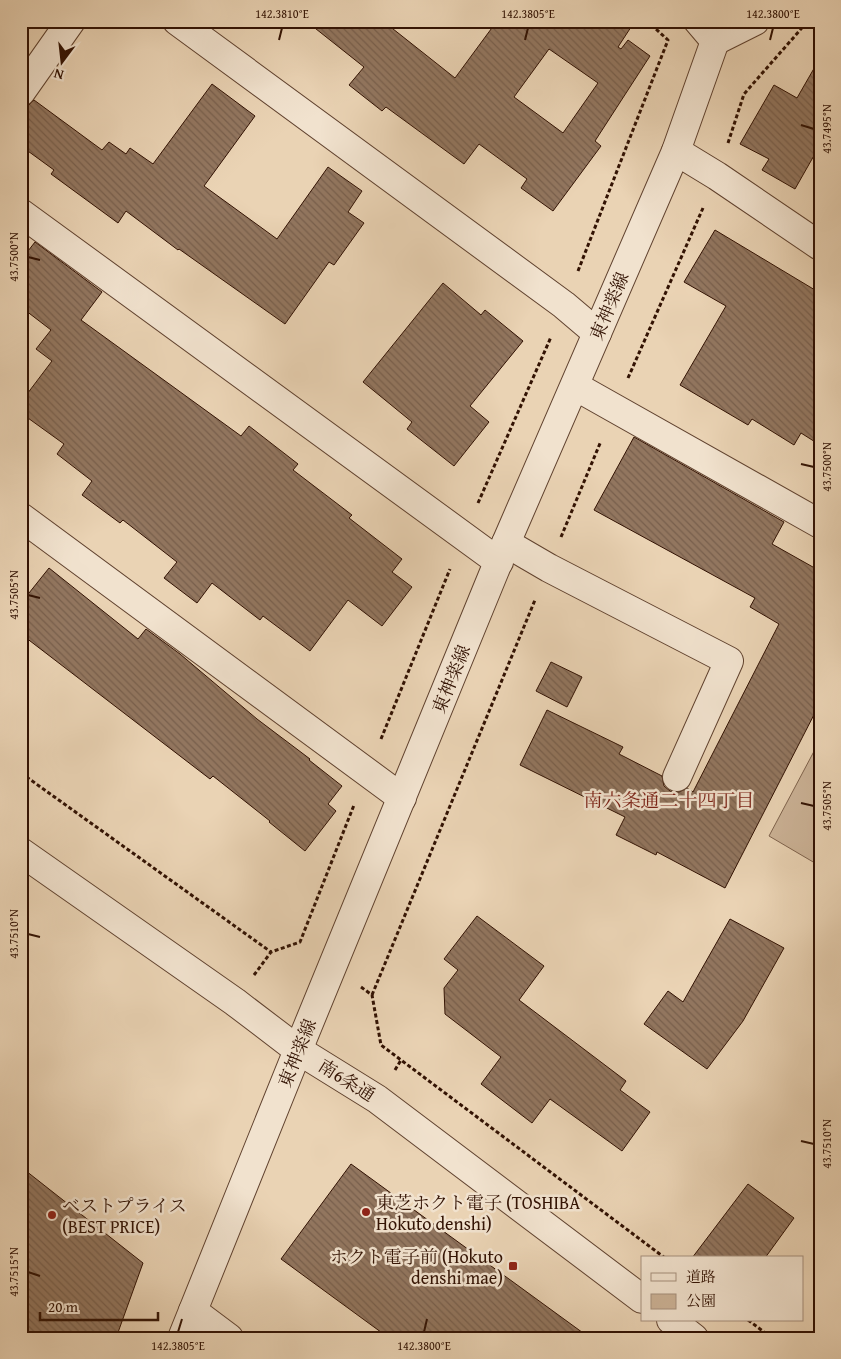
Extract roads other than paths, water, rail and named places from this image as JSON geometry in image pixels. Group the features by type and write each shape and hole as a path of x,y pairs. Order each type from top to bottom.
{"street":[{"path":"21,92 71,21"},
{"path":"178,21 564,305 597,333"},
{"path":"712,28 755,21"},
{"name":"東神楽線","path":"182,1338 298,1050 503,553 676,151 712,28"},
{"path":"676,151 717,176 820,246"},
{"path":"21,213 464,536 503,553 549,568 729,661 677,777"},
{"path":"575,386 820,524"},
{"path":"21,517 402,798"},
{"name":"南6条通","path":"21,852 227,997 298,1050 377,1099 641,1298"},
{"path":"193,1311 229,1338"},
{"path":"674,1322 694,1338"}],"place":[{"name":"東芝ホクト電子 (TOSHIBA Hokuto denshi)","path":"366,1212"},
{"name":"ベストプライス (BEST PRICE)","path":"52,1215"},
{"name":"ホクト電子前 (Hokuto denshi mae)","path":"513,1266"}],"district":[{"name":"南六条通二十四丁目","path":"669,800"}]}
